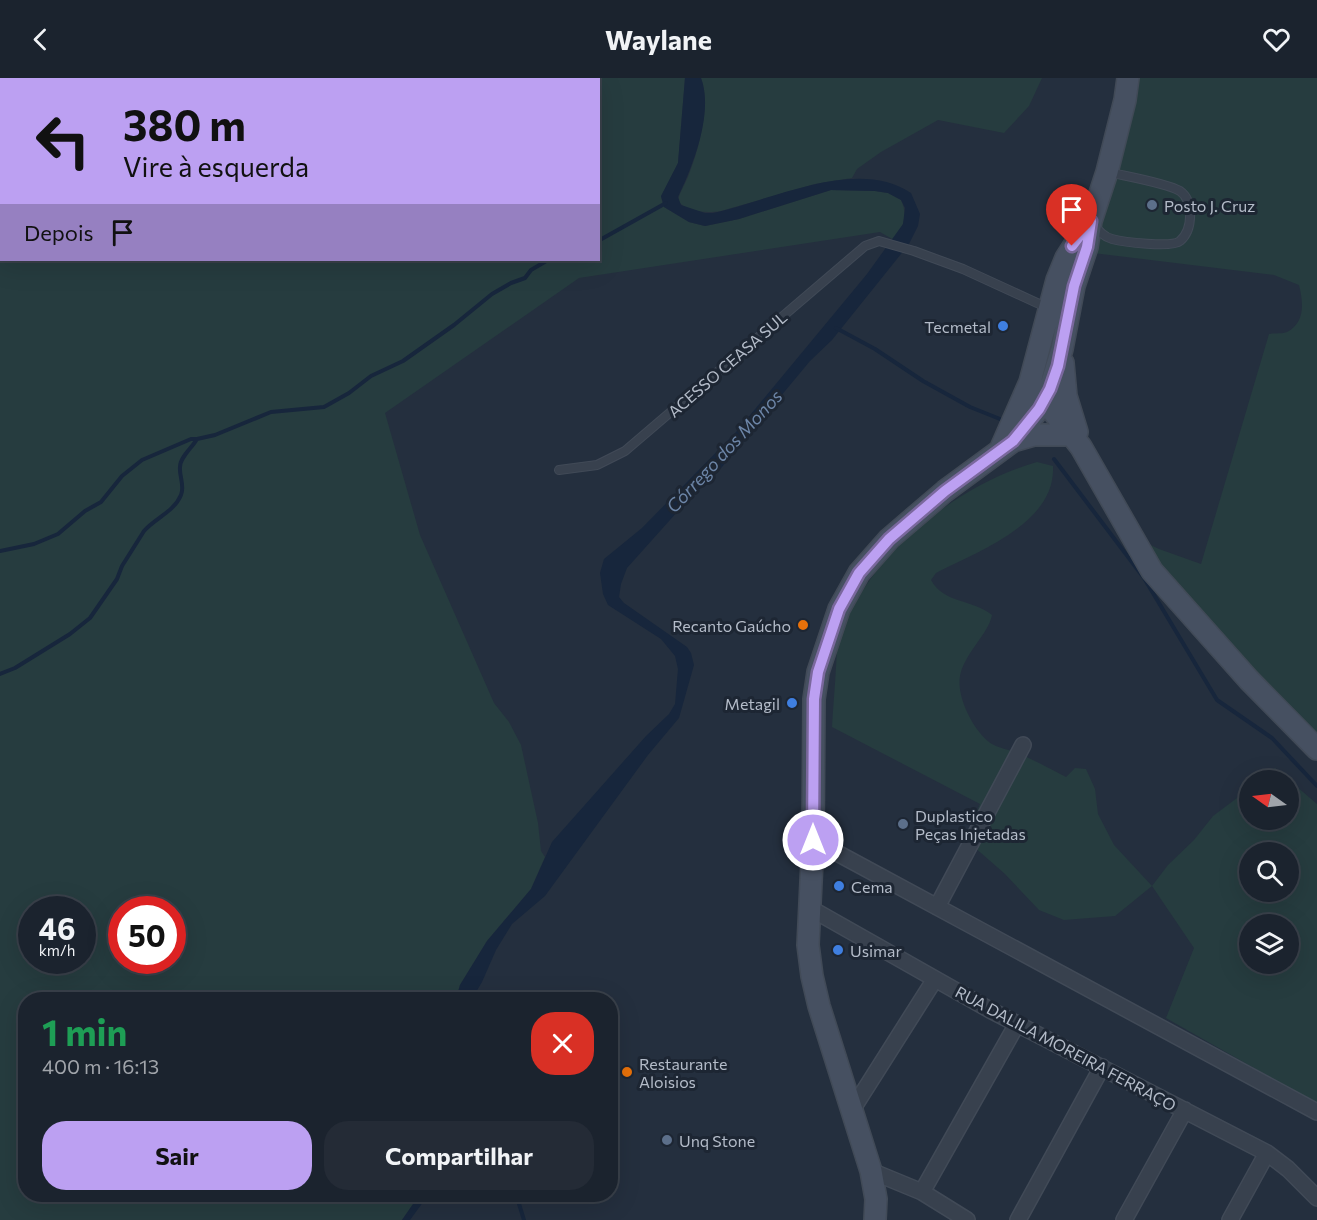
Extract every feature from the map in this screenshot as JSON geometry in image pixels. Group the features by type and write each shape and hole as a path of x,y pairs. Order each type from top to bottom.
{"main road":[{"path":"1006,446 1030,382 1059,314 1074,286 1087,247 1091,221 1107,172 1125,100 1128,78"},
{"path":"1059,314 1063,376 1077,441"},
{"path":"875,1220 876,1199 871,1171 819,1006 808,945 808,907 813,840 814,699 818,672 839,609 859,573 889,539 945,491 1006,446 1029,424 1050,389 1062,349"},
{"path":"1030,382 1077,441 1159,580 1249,680 1317,749"},
{"path":"1006,446 1034,435 1077,441"}],"street":[{"path":"937,907 1023,745"},
{"path":"813,840 1317,1112"},
{"name":"RUA DALILA MOREIRA FERRAÇO","path":"808,907 1017,1024 1267,1153 1288,1169 1317,1198"},
{"path":"852,1110 935,979"},
{"path":"922,1192 1017,1024"},
{"path":"1018,1220 1102,1066"},
{"path":"1124,1220 1185,1110"},
{"path":"1230,1220 1267,1153"},
{"path":"871,1171 922,1192 967,1220"}],"lane":[{"path":"1091,221 1102,234 1112,239 1170,245 1180,242 1187,231 1190,214 1189,201 1180,191 1107,172"},
{"name":"ACESSO CEASA SUL","path":"559,470 597,465 625,451 872,242 886,242 963,269 1059,314"}],"green space":[{"path":"600,78 685,78 678,163 661,197 664,207 689,222 705,226 739,219 831,190 875,191 888,193 901,200 904,220 894,240 880,232 579,278 385,413 420,535 494,703 509,722 521,745 538,823 541,851 545,857 531,889 487,941 458,992 18,992 18,1202 414,1202 402,1220 0,1220 0,261 600,261"},
{"path":"701,78 1042,78 1029,106 1004,133 938,120 881,152 857,169 852,178 815,184 721,211 710,212 691,210 678,200 693,164 700,139 705,100"},
{"path":"1135,78 1317,78 1317,742 1193,608 1140,540 1201,564 1269,334 1285,333 1293,328 1300,317 1302,304 1299,285 1274,275 1093,253"},
{"path":"1037,462 1053,466 1051,486 1042,504 1029,519 993,545 936,573 931,580 943,593 992,615 960,676 964,704 968,715 980,733 994,745 1038,762 1066,777 1075,768 1086,769 1095,789 1098,814 1114,845 1152,886 1115,916 1064,920 1039,910 1005,874 965,839 980,804 832,727 838,643 852,609 870,580 892,553 917,529 976,488 1006,473"},
{"path":"1299,789 1317,804 1317,1104 1166,1018 1194,948 1152,886 1213,816 1239,796 1239,830 1299,830"}],"water":[{"name":"Córrego dos Monos","path":"685,78 701,78 705,107 703,122 690,170 678,197 681,205 705,213 713,213 813,185 840,180 865,179 889,183 911,193 920,214 918,226 909,244 832,340 810,361 717,473 687,501 627,568 619,597 624,603 687,647 691,653 694,665 679,718 648,755 545,896 512,924 496,950 476,992 458,992 487,941 531,889 552,842 646,736 669,714 675,704 678,669 675,656 661,639 608,605 603,594 600,573 604,559 642,528 736,432 867,274 903,224 905,208 901,200 888,193 831,190 739,219 705,226 689,222 664,207 661,196 678,163"},
{"path":"414,1202 423,1202 410,1220 402,1220"}],"waterway":[{"path":"600,240 666,203"},
{"path":"0,551 34,544 58,534 85,511 101,502 122,476 142,460 191,439 215,435 271,412 324,407 349,393 371,376 403,361 454,325 492,294 525,278 531,270 546,261"},
{"path":"836,328 875,349 923,381 970,407 1000,419"},
{"path":"0,674 15,668 70,634 90,618 117,579 122,566 144,531 178,501 182,488 181,463 197,439"},
{"path":"1054,459 1144,578 1217,700 1272,738 1317,786"},
{"path":"518,1202 524,1220"}],"place":[{"name":"Posto J. Cruz","path":"1152,205"},
{"name":"Tecmetal","path":"1003,326"},
{"name":"Recanto Gaúcho","path":"803,625"},
{"name":"Metagil","path":"792,703"},
{"name":"Duplastico Peças Injetadas","path":"903,824"},
{"name":"Cema","path":"839,886"},
{"name":"Usimar","path":"838,950"},
{"name":"Restaurante Aloisios","path":"627,1072"},
{"name":"Unq Stone","path":"667,1140"}],"route":[{"path":"813,840 814,699 818,672 839,609 859,573 889,539 945,491 1013,441 1023,432 1039,409 1050,389 1058,366 1074,286 1087,247 1091,221 1072,246"}]}
